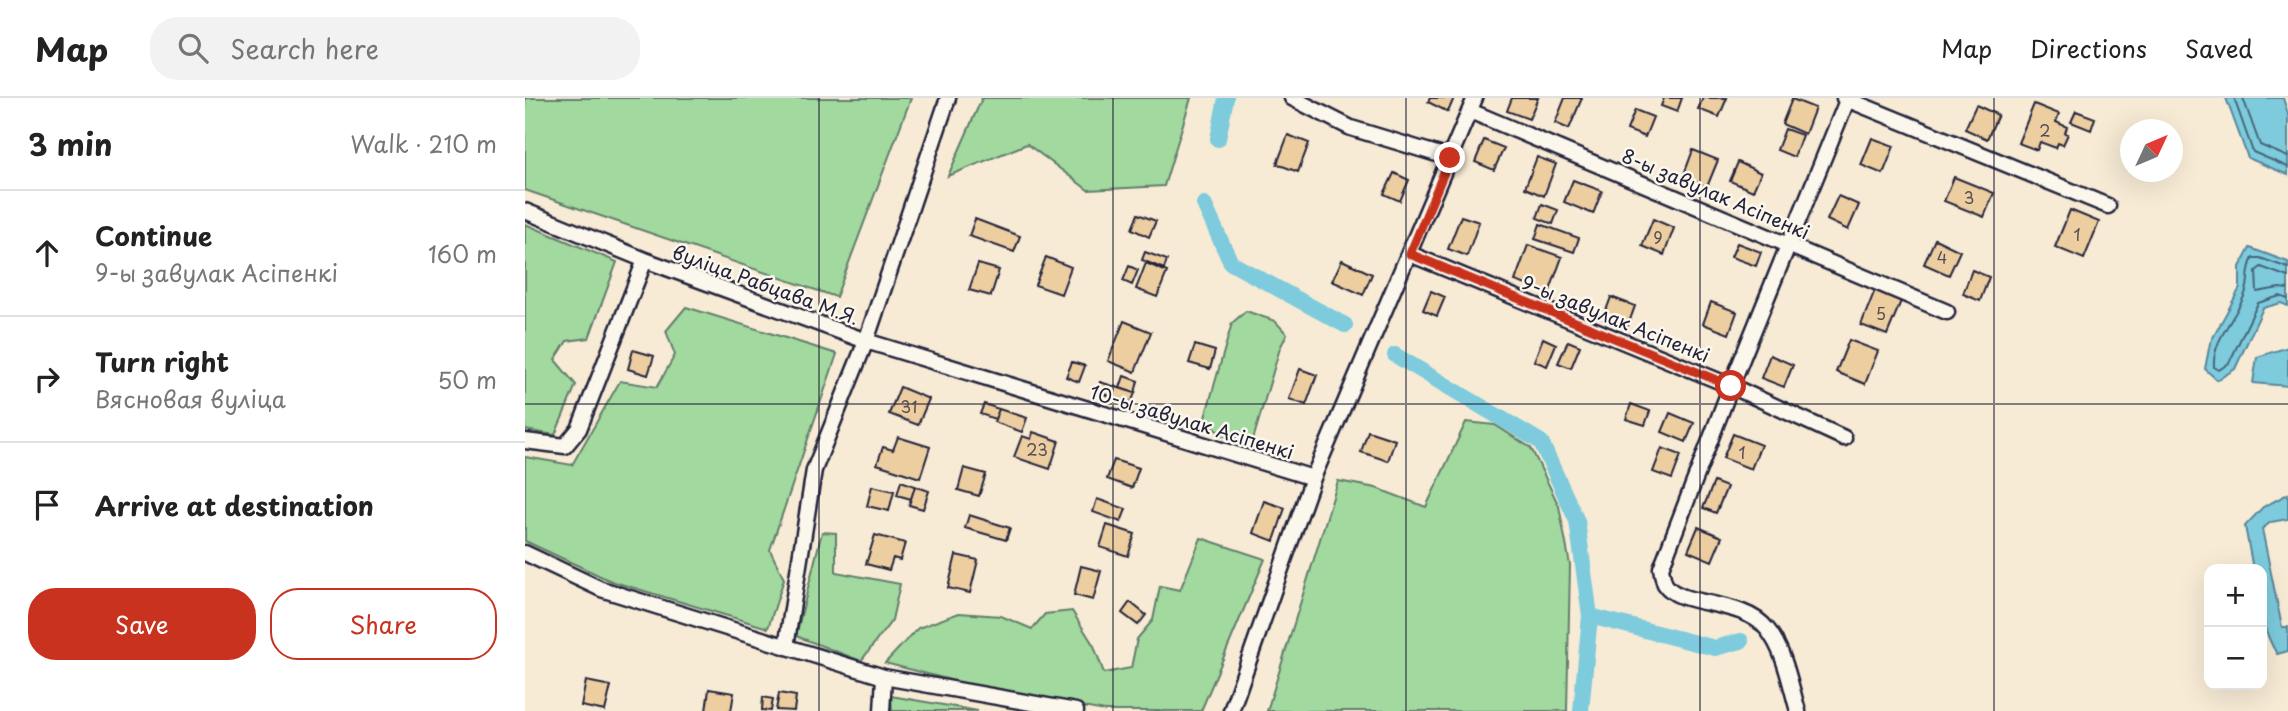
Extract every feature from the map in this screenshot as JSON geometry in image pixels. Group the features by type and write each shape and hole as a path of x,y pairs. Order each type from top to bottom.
{"street":[{"path":"786,647 814,470 866,341 948,98"},
{"path":"1292,98 1351,128 1450,158"},
{"path":"1798,711 1780,650 1767,629 1749,613 1679,596 1665,585 1661,568 1846,99 2108,206"},
{"name":"10-ы завулак Асіпенкі","path":"866,341 1313,478 1473,104"},
{"name":"8-ы завулак Асіпенкі","path":"1473,104 1789,245 1947,312"},
{"path":"525,211 645,260"},
{"name":"9-ы завулак Асіпенкі","path":"1410,254 1731,386 1844,438"},
{"name":"вуліца Рабцава М.Я.","path":"525,441 565,446 579,429 645,260 866,341"},
{"path":"1231,711 1313,478"},
{"path":"525,553 601,589 884,677 1076,711"},
{"path":"882,711 884,677"}],"green space":[{"path":"525,98 911,98 836,297 525,190"},
{"path":"982,98 1191,98 1164,186 1088,190 1027,144 948,176"},
{"path":"525,224 617,262 589,338 567,341 555,360 576,385 555,435 525,430"},
{"path":"686,307 837,354 770,550 784,579 768,628 611,581 525,541 525,457 572,465 620,381 657,387 675,355 666,331"},
{"path":"1246,311 1275,321 1287,334 1280,348 1253,440 1224,436 1204,421 1232,323"},
{"path":"1466,422 1495,425 1531,448 1559,506 1570,565 1567,711 1267,711 1338,481 1376,488 1426,507"},
{"path":"822,532 836,533 836,572 900,584 892,620 861,661 796,636"},
{"path":"1201,538 1265,559 1201,711 1105,711 989,690 885,663 918,628 959,613 1001,616 1032,629 1045,614 1072,611 1094,646 1104,673 1131,668 1137,639 1153,620 1160,586 1180,590"},
{"path":"891,696 978,711 892,711"}],"water":[{"path":"2226,98 2283,98 2288,114 2288,175 2248,158"},
{"path":"2250,248 2288,262 2288,306 2281,303 2263,308 2235,369 2217,380 2205,369 2210,343 2240,288 2240,267"},
{"path":"2288,347 2288,386 2253,383 2257,357"},
{"path":"2288,494 2288,519 2271,522 2262,529 2282,627 2288,627 2288,651 2277,654 2267,633 2267,564 2252,564 2245,526 2263,507"}],"building":[{"path":"1430,98 1454,98 1448,112 1428,102"},
{"path":"1512,98 1538,98 1529,119 1507,111"},
{"path":"1565,98 1582,98 1569,129 1555,123"},
{"path":"1664,98 1682,98 1677,112 1661,106"},
{"path":"1703,98 1727,98 1719,117 1698,109"},
{"path":"1792,99 1815,108 1805,134 1782,124"},
{"path":"2034,104 2059,114 2056,122 2067,127 2065,133 2068,134 2063,145 2058,143 2056,148 2040,142 2037,150 2018,143"},
{"path":"1976,105 1998,115 1987,139 1965,129"},
{"path":"1635,110 1653,117 1645,137 1627,130"},
{"path":"2076,111 2095,118 2091,130 2071,122"},
{"path":"1785,129 1802,135 1794,157 1777,150"},
{"path":"1288,135 1309,143 1298,172 1277,164"},
{"path":"1872,138 1894,146 1883,174 1861,165"},
{"path":"1484,140 1504,148 1494,170 1475,162"},
{"path":"1693,150 1718,160 1707,187 1683,177"},
{"path":"1537,157 1556,164 1544,196 1525,188"},
{"path":"1738,162 1761,173 1753,191 1730,181"},
{"path":"1394,173 1409,180 1400,201 1384,194"},
{"path":"1954,177 1994,193 1984,217 1944,201"},
{"path":"1573,180 1602,191 1593,214 1564,202"},
{"path":"1838,196 1859,205 1848,230 1827,220"},
{"path":"1542,204 1558,210 1553,224 1537,218"},
{"path":"2070,210 2099,222 2084,259 2055,247"},
{"path":"1138,214 1156,221 1149,237 1132,229"},
{"path":"1461,216 1479,222 1467,256 1448,249"},
{"path":"975,219 1020,236 1014,252 969,236"},
{"path":"1653,219 1674,228 1664,255 1642,246"},
{"path":"1540,224 1579,238 1574,252 1535,239"},
{"path":"1935,239 1960,251 1949,275 1924,264"},
{"path":"1737,243 1761,252 1756,266 1731,257"},
{"path":"1528,245 1562,257 1549,293 1515,281"},
{"path":"1145,252 1167,260 1164,269 1142,260"},
{"path":"1046,257 1071,267 1061,294 1035,285"},
{"path":"1342,260 1372,274 1363,295 1332,281"},
{"path":"1146,263 1167,272 1157,297 1136,289"},
{"path":"978,264 999,270 991,296 969,290"},
{"path":"1129,266 1138,270 1132,285 1123,281"},
{"path":"1972,270 1989,277 1980,301 1963,294"},
{"path":"1875,290 1901,301 1887,335 1861,325"},
{"path":"1431,291 1445,297 1437,316 1423,310"},
{"path":"1611,297 1635,306 1627,328 1603,319"},
{"path":"1711,302 1737,312 1729,334 1703,324"},
{"path":"1124,321 1151,332 1135,372 1108,361"},
{"path":"1543,338 1556,344 1547,366 1534,361"},
{"path":"1849,340 1878,351 1865,384 1836,372"},
{"path":"1568,341 1580,346 1571,368 1558,363"},
{"path":"1195,345 1215,351 1210,369 1189,363"},
{"path":"633,350 654,356 648,375 628,369"},
{"path":"1770,355 1793,365 1784,387 1761,378"},
{"path":"1072,362 1085,366 1079,382 1066,377"},
{"path":"1300,369 1317,375 1306,405 1289,399"},
{"path":"1124,376 1138,381 1135,393 1120,388"},
{"path":"1100,382 1135,393 1131,403 1097,392"},
{"path":"900,387 929,399 918,425 889,414"},
{"path":"984,404 999,409 995,419 980,414"},
{"path":"1631,404 1650,411 1645,425 1626,419"},
{"path":"999,409 1027,418 1022,432 994,422"},
{"path":"1670,413 1694,423 1686,442 1662,432"},
{"path":"1368,431 1395,440 1388,461 1361,452"},
{"path":"1033,432 1059,441 1050,469 1014,457 1022,436 1031,439"},
{"path":"1733,434 1761,445 1751,469 1723,458"},
{"path":"898,437 930,447 920,478 877,464 883,447 893,450"},
{"path":"1662,448 1681,455 1672,479 1653,472"},
{"path":"1114,460 1139,468 1132,488 1107,479"},
{"path":"964,468 986,474 979,496 958,490"},
{"path":"901,481 915,486 911,499 897,495"},
{"path":"1714,482 1727,487 1716,513 1703,508"},
{"path":"872,486 894,491 889,511 867,506"},
{"path":"915,486 929,491 923,509 909,505"},
{"path":"1097,499 1126,509 1121,522 1093,512"},
{"path":"1264,501 1285,508 1274,541 1253,533"},
{"path":"969,515 1010,528 1006,540 965,528"},
{"path":"1107,525 1135,534 1128,556 1100,547"},
{"path":"1698,527 1722,537 1712,561 1688,551"},
{"path":"875,535 905,543 900,560 893,558 889,570 866,564"},
{"path":"956,555 978,560 970,593 948,588"},
{"path":"1081,566 1101,571 1093,600 1074,595"},
{"path":"1130,602 1146,615 1138,625 1122,613"},
{"path":"586,681 611,686 605,711 581,706"},
{"path":"709,689 734,693 731,711 706,711"},
{"path":"779,693 796,696 794,711 776,710"},
{"path":"763,697 773,699 771,711 762,710"}],"waterway":[{"path":"1218,139 1226,98"},
{"path":"1204,204 1231,263 1345,325"},
{"path":"1395,355 1541,442 1577,521 1590,616 1581,711"},
{"path":"1590,616 1715,648 1741,641"}],"route":[{"path":"1450,158 1410,254 1731,386"}]}
